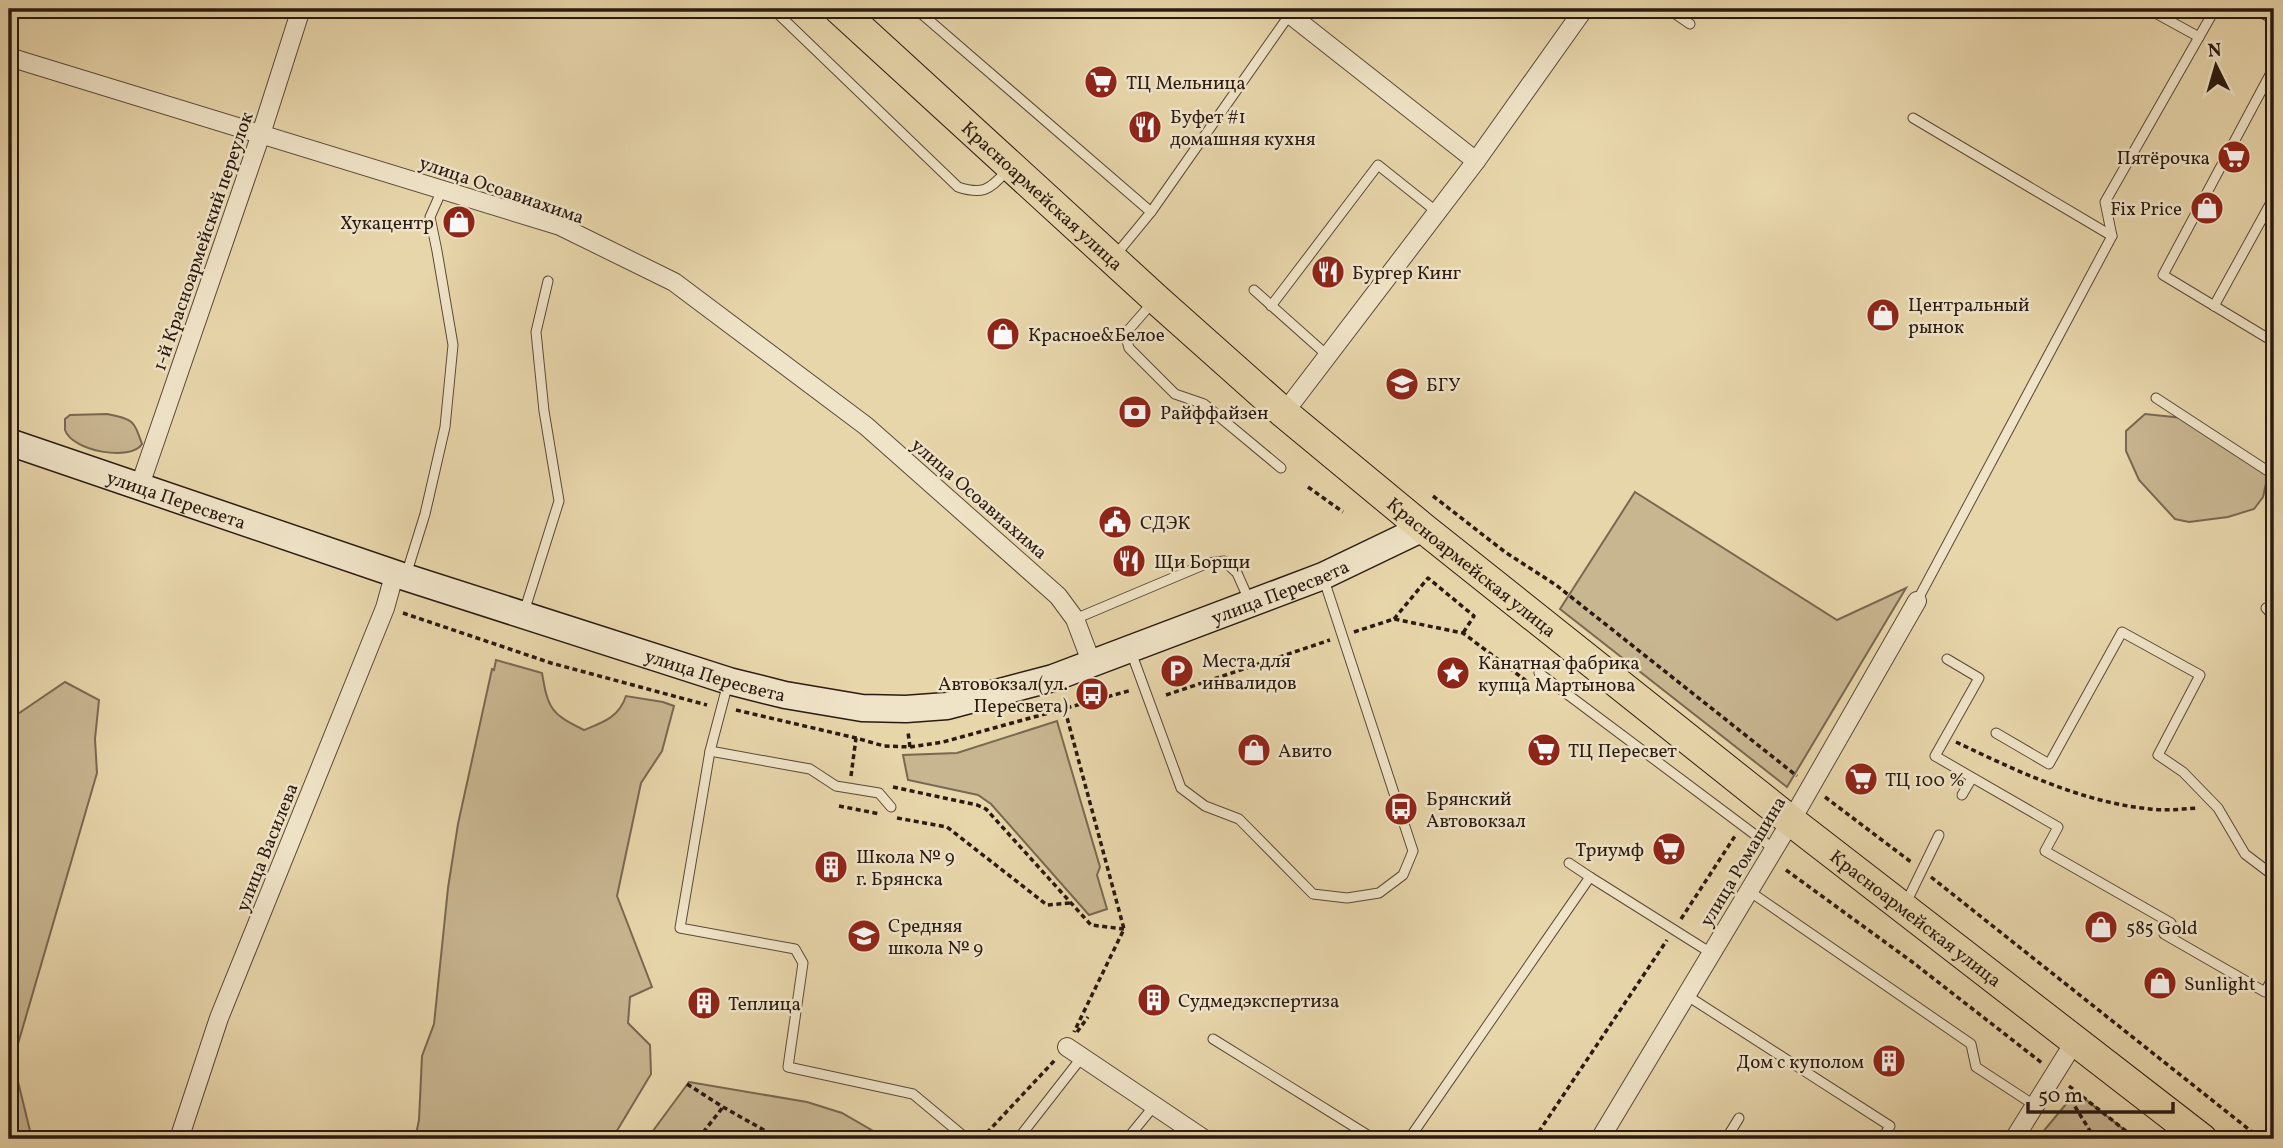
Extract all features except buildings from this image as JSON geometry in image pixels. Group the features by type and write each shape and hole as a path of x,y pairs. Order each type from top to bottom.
{"main road":[{"name":"Красноармейская улица","path":"839,9 1284,413 1423,528 1791,821 2202,1139"},
{"name":"улица Пересвета","path":"9,442 729,681 785,695 862,708 947,706 1053,678 1323,576 1423,528"}],"street":[{"name":"1-й Красноармейский переулок","path":"140,485 261,134 301,9"},
{"path":"1284,413 1476,161 1584,9"},
{"path":"1287,12 1476,161"},
{"name":"улица Осоавиахима","path":"9,57 560,226 674,282 866,426 1058,596 1075,620 1092,664"},
{"name":"улица Василева","path":"179,1139 219,1018 400,574"},
{"name":"улица Ромашина","path":"1600,1139 1791,821 1917,601"},
{"path":"2014,1139 2075,1041"},
{"path":"1074,1052 1204,1139"}],"lane":[{"path":"773,9 958,187 972,192 988,190 1012,166"},
{"path":"916,9 1151,212"},
{"path":"1668,9 1690,24"},
{"path":"2148,9 2199,37"},
{"path":"1917,601 2112,236 2105,202 2215,9"},
{"path":"1112,259 1151,212 1287,12"},
{"path":"2264,14 2274,20"},
{"path":"2274,68 2163,275 2274,342"},
{"path":"1913,118 2112,236"},
{"path":"1271,306 1378,165 1437,212"},
{"path":"400,574 425,514 445,427 453,345 430,217 442,190"},
{"path":"2214,306 2274,197"},
{"path":"523,614 559,501 544,411 536,332 548,281"},
{"path":"1254,290 1328,356"},
{"path":"1156,299 1125,334 1129,348 1175,394 1204,404 1281,468"},
{"path":"2156,398 2274,474"},
{"path":"1075,620 1208,563 1224,561 1237,573 1250,604"},
{"path":"1131,650 1181,789 1205,806 1239,820 1313,894 1348,898 1379,893 1403,875 1413,851 1323,576"},
{"path":"2266,608 2274,617"},
{"path":"1996,733 2049,764 2122,632 2200,675 2158,755 2183,772 2218,808 2245,854 2274,876"},
{"path":"1947,659 1979,678 1934,756 2058,827 2045,851 2171,923 2164,934 2265,992 2274,975"},
{"path":"1539,673 1774,849"},
{"path":"729,681 710,751 680,928 795,949 803,963 788,1067 913,1094 967,1139"},
{"path":"710,751 810,769 836,786 879,793 892,812"},
{"path":"1962,794 1972,778"},
{"path":"1904,906 1939,835"},
{"path":"1569,863 1711,953"},
{"path":"1409,1139 1590,877"},
{"path":"1749,891 1970,1044 1976,1067 2034,1105"},
{"path":"1686,995 1890,1126 1882,1139"},
{"path":"1213,1039 1374,1139"},
{"path":"1018,1139 1074,1052"},
{"path":"1127,1139 1154,1106"},
{"path":"1726,1139 1739,1118"}],"path":[{"path":"1308,487 1343,512"},
{"path":"1433,496 1505,552 1556,585 2261,1139"},
{"path":"2266,608 2274,576"},
{"path":"1394,619 1428,578 1475,616 1463,633"},
{"path":"386,608 551,663 721,708 743,710 884,746 910,747 943,742 1133,690"},
{"path":"1166,695 1394,619 1463,633 1537,690"},
{"path":"906,709 910,747"},
{"path":"981,1139 1074,1052 1124,929 1065,710"},
{"path":"1945,737 2026,775 2107,800 2150,809 2218,808"},
{"path":"850,779 856,738"},
{"path":"888,787 986,809 1091,925 1124,929"},
{"path":"839,806 879,814"},
{"path":"892,812 947,827 1046,905 1071,903"},
{"path":"1534,1139 1736,836 1725,828"},
{"path":"1786,870 1901,954 2136,1139"},
{"path":"1074,1052 1088,1017"},
{"path":"2054,1072 2095,1139"},
{"path":"687,1084 778,1138 776,1139"},
{"path":"698,1139 723,1107"}],"shaded area":[{"path":"107,414 131,422 142,444 126,452 102,452 78,444 65,430 65,419 70,415"},
{"path":"2145,414 2183,418 2231,442 2263,467 2267,479 2263,497 2254,509 2228,517 2189,522 2175,519 2139,480 2126,451 2126,431"},
{"path":"1635,492 1837,620 1906,588 1787,787 1560,609"},
{"path":"496,660 542,673 546,695 553,709 564,719 584,730 615,714 626,696 674,706 662,751 641,783 617,896 652,987 630,997 628,1023 650,1045 651,1074 612,1139 415,1139 419,1120 422,1056 434,1024 448,888 458,824"},
{"path":"65,682 99,700 95,739 97,773 13,1061 32,1139 9,1139 9,720"},
{"path":"1057,721 1100,867 1097,875 1107,909 1089,915 991,804 978,795 908,780 903,755 957,753"},
{"path":"689,1082 807,1102 842,1113 887,1139 647,1139"},
{"path":"2076,1092 2136,1139 2037,1139"}],"place":[{"name":"ТЦ Мельница","path":"1101,82"},
{"name":"Буфет #1 домашняя кухня","path":"1145,127"},
{"name":"Пятёрочка","path":"2234,157"},
{"name":"Fix Price","path":"2207,208"},
{"name":"Хукацентр","path":"459,222"},
{"name":"Бургер Кинг","path":"1328,272"},
{"name":"Центральный рынок","path":"1883,315"},
{"name":"Красное&Белое","path":"1003,334"},
{"name":"БГУ","path":"1402,384"},
{"name":"Райффайзен","path":"1135,412"},
{"name":"СДЭК","path":"1115,522"},
{"name":"Щи Борщи","path":"1129,561"},
{"name":"Места для инвалидов","path":"1177,671"},
{"name":"Канатная фабрика купца Мартынова","path":"1453,673"},
{"name":"Автовокзал(ул. Пересвета)","path":"1092,694"},
{"name":"Авито","path":"1254,750"},
{"name":"ТЦ Пересвет","path":"1544,750"},
{"name":"ТЦ 100 %","path":"1861,779"},
{"name":"Брянский Автовокзал","path":"1401,809"},
{"name":"Триумф","path":"1669,849"},
{"name":"Школа № 9 г. Брянска","path":"831,867"},
{"name":"585 Gold","path":"2101,927"},
{"name":"Средняя школа № 9","path":"864,936"},
{"name":"Sunlight","path":"2160,983"},
{"name":"Судмедэкспертиза","path":"1154,1000"},
{"name":"Теплица","path":"704,1003"},
{"name":"Дом с куполом","path":"1889,1061"}]}
